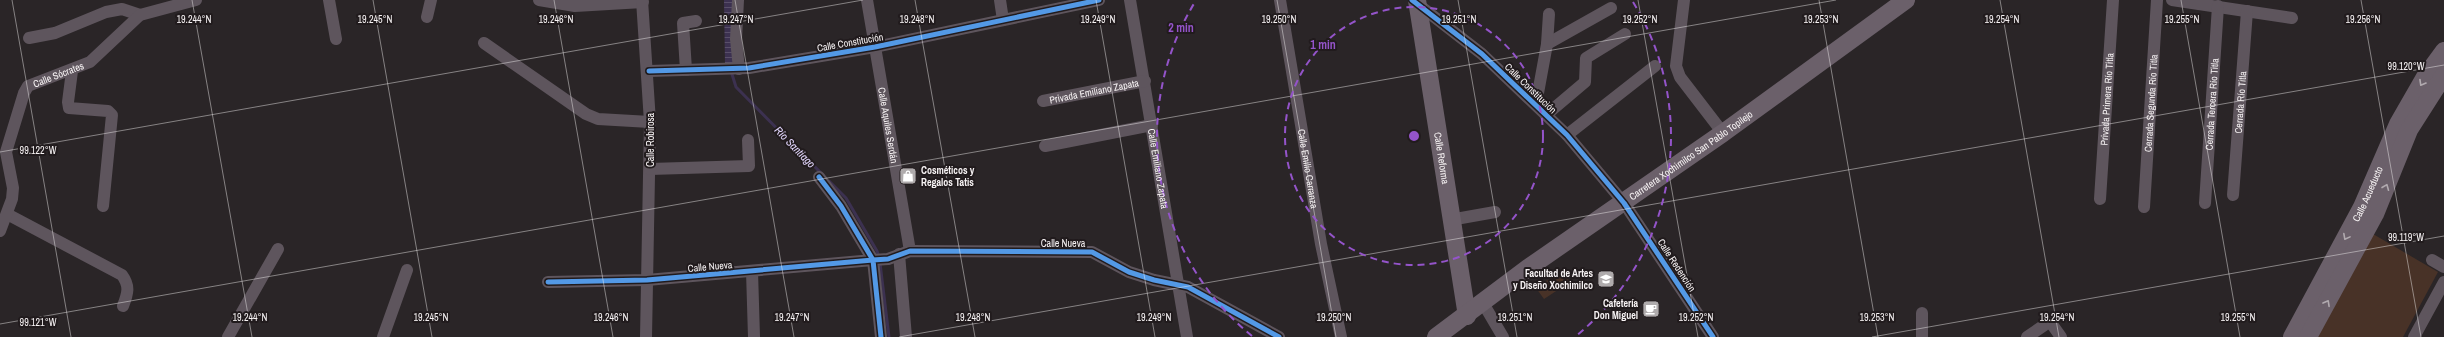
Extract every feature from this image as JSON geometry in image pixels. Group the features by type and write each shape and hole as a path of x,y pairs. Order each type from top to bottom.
{"street":[{"path":"29,38 55,33 106,12 122,9 140,15 196,0"},
{"path":"329,0 336,39"},
{"path":"427,17 431,0"},
{"path":"539,0 575,6 643,1"},
{"path":"738,0 736,39 738,69"},
{"name":"Calle Aquiles Serdán","path":"867,0 875,47 899,255 906,337"},
{"path":"1000,0 1003,20"},
{"name":"Calle Constitución","path":"648,71 738,69 875,47 1099,0"},
{"name":"Calle Emiliano Zapata","path":"1130,0 1145,81 1187,337"},
{"name":"Calle Emilio Carranza","path":"1280,0 1320,236 1341,337"},
{"path":"1684,0 1676,66 1680,77 1723,133"},
{"name":"Carretera Xochimilco San Pablo Topilejo","path":"1436,337 1467,316 1528,268 1723,133 1906,0"},
{"name":"Privada Primera Río Titla","path":"2100,199 2113,0"},
{"name":"Cerrada Segunda Río Titla","path":"2144,207 2157,0"},
{"path":"2172,0 2292,18"},
{"name":"Calle Robirosa","path":"643,1 650,122 646,337"},
{"name":"Calle Constitución","path":"1416,1 1482,54 1536,104 1567,135 1624,202"},
{"name":"Calle Reforma","path":"1416,1 1450,220 1467,316"},
{"name":"Cerrada Tercera Río Titla","path":"2205,203 2218,6"},
{"path":"1547,44 1611,8"},
{"name":"Cerrada Río Titla","path":"2234,194 2248,11"},
{"path":"1536,104 1547,44 1549,14"},
{"name":"Calle Sócrates","path":"0,231 7,214 13,188 6,152 24,93 28,86 72,71 90,62 105,50 140,15"},
{"path":"686,70 683,23 696,21"},
{"path":"1546,115 1585,82 1586,58 1626,34"},
{"path":"484,43 586,114 598,119 650,122"},
{"name":"Calle Acueducto","path":"2292,337 2362,207 2398,124 2425,77 2444,51"},
{"path":"1567,135 1655,66"},
{"path":"72,71 68,102 69,108 108,111 112,115 103,206"},
{"name":"Calle Acueducto","path":"2308,337 2375,214 2409,130 2444,75"},
{"name":"Privada Emiliano Zapata","path":"1042,101 1145,81"},
{"path":"1045,146 1152,125"},
{"path":"650,169 749,166 748,140"},
{"path":"819,177 841,206 874,260 881,337"},
{"name":"Calle Redención","path":"1624,202 1713,337"},
{"path":"1450,220 1496,212"},
{"path":"7,214 122,275 127,282 128,294 123,306"},
{"path":"228,337 278,249"},
{"name":"Calle Nueva","path":"548,282 647,280 874,260 899,255 1092,252 1130,272 1179,287 1188,287 1279,337"},
{"path":"2432,260 2444,267"},
{"path":"383,337 406,270"},
{"path":"752,271 754,337"},
{"path":"2414,337 2444,282"},
{"path":"1483,303 1503,337"},
{"path":"1922,313 1922,337"},
{"path":"2027,337 2046,324 2051,323 2061,337"}],"shaded area":[{"path":"724,0 732,0 734,66 725,65"},
{"path":"2373,234 2438,272 2403,337 2317,337"},
{"path":"1562,270 1570,282 1544,299 1536,288"}],"waterway":[{"name":"Río Santiago","path":"731,71 736,87 822,174"},
{"name":"Río Santiago","path":"829,181 846,198 879,257"},
{"name":"Río Santiago","path":"880,263 889,337"}],"cycle path":[{"path":"649,71 749,68 875,47 1099,0"},
{"path":"1412,0 1482,54 1567,135 1624,203 1713,337"},
{"path":"548,282 647,280 873,260 841,206 819,177"},
{"path":"881,337 873,260 888,259 910,251 1092,252 1129,272 1154,280 1188,287 1279,337"}],"place":[{"name":"Cosméticos y Regalos Tatis","path":"908,176"},
{"name":"Facultad de Artes y Diseño Xochimilco","path":"1606,279"},
{"name":"Cafetería Don Miguel","path":"1651,309"}]}
